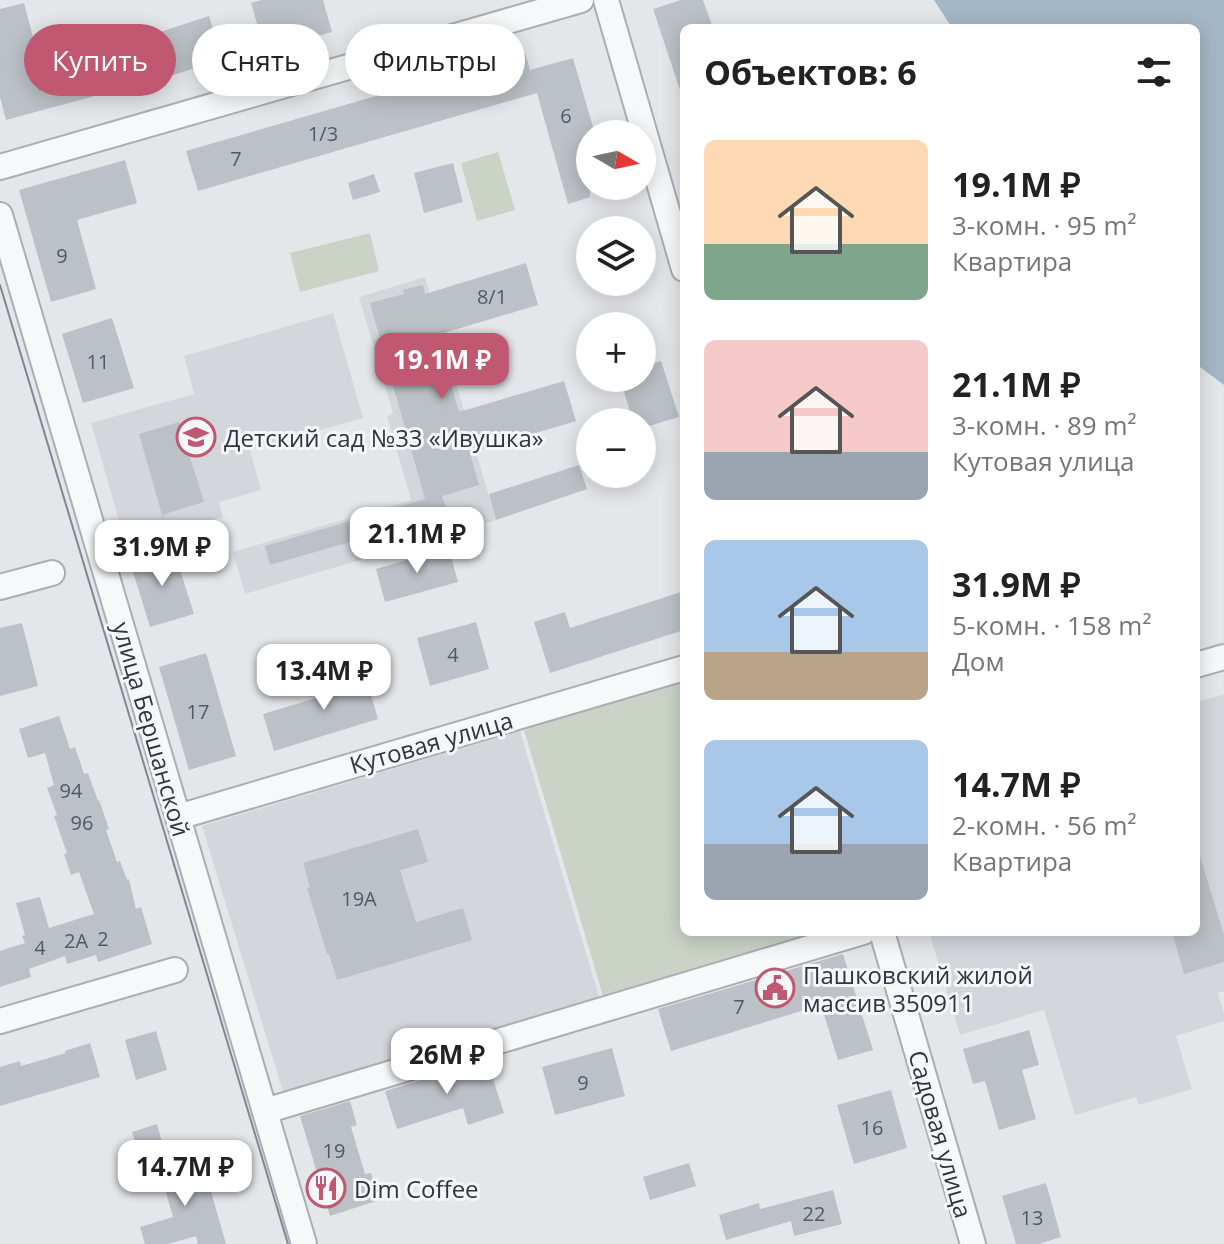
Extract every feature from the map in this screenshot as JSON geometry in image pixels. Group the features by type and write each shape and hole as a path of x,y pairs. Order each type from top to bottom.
{"street":[{"path":"0,167 581,0"},
{"path":"606,0 680,255"},
{"name":"улица Бершанской","path":"0,215 304,1244"},
{"path":"0,587 52,573"},
{"path":"1200,664 1224,657"},
{"name":"Кутовая улица","path":"178,817 680,669"},
{"path":"265,1111 850,936"},
{"name":"Садовая улица","path":"883,936 973,1244"},
{"path":"0,1021 175,970"}],"shaded area":[{"path":"498,152 515,210 477,221 461,163"},
{"path":"370,233 379,271 300,292 290,253"},
{"path":"425,277 496,520 245,594 233,552 411,500 387,416 393,413 359,297"},
{"name":"Детский сад №33 «Ивушка»","path":"333,313 363,418 250,450 261,490 219,502 223,517 126,545 91,423 194,394 184,356"},
{"path":"680,682 680,936 814,936 604,999 524,730"},
{"path":"1224,694 1224,991 1218,993 1224,1021 1176,1036 1192,1089 1139,1105 1136,1097 1075,1115 1044,1010 960,1035 930,936 1200,936 1200,702"},
{"path":"520,731 600,1000 284,1095 202,826"}],"water":[{"path":"934,0 1224,0 1224,385 1200,367 1200,24 949,24"}],"building":[{"path":"261,0 323,0 332,32 329,33 329,24 257,24 251,3"},
{"path":"681,0 703,0 712,24 680,24 680,90 653,9"},
{"path":"24,3 30,24 24,24 24,96 95,96 6,120 0,97 0,9"},
{"path":"209,16 212,24 192,24 192,69 176,74 176,27"},
{"path":"525,53 530,70 573,58 591,120 576,120 576,200 581,200 568,204 537,93 198,191 186,151 376,96 525,96"},
{"path":"125,160 137,203 77,220 96,289 51,302 19,190"},
{"path":"453,163 463,202 424,213 414,173"},
{"path":"374,174 380,192 353,200 348,183"},
{"path":"526,263 538,305 437,335 459,412 564,381 576,421 470,453 479,485 442,496 448,514 270,565 265,546 425,499 370,303 404,294 403,290 423,285 425,294"},
{"path":"112,318 134,388 83,403 62,334"},
{"path":"661,361 679,417 656,424 656,408 629,408 624,392 656,392 656,363"},
{"path":"179,422 204,502 162,515 139,434"},
{"path":"576,466 576,488 587,489 496,520 489,494"},
{"path":"173,548 194,614 150,627 130,562"},
{"path":"449,548 458,582 385,602 376,569"},
{"path":"680,592 680,631 550,673 534,622 565,612 570,628"},
{"path":"476,622 489,669 430,686 417,638"},
{"path":"22,623 38,686 0,696 0,628"},
{"path":"206,653 236,756 189,770 159,667"},
{"path":"363,668 378,719 274,751 263,714 333,693 328,678"},
{"path":"59,716 70,749 75,747 84,774 88,773 109,829 106,830 117,862 120,861 129,879 136,909 141,907 152,944 98,962 96,955 67,964 65,956 29,969 31,977 0,987 0,951 25,943 16,903 40,897 49,928 94,914 79,872 71,875 64,854 67,853 47,788 54,785 45,753 28,758 19,729"},
{"path":"418,829 428,862 400,870 416,922 463,908 472,940 337,980 307,888 310,887 303,863"},
{"path":"1200,856 1224,935 1224,962 1184,974 1173,936 1200,936"},
{"path":"843,954 873,1050 838,1060 821,1005 671,1051 658,1009"},
{"path":"1029,1030 1039,1065 1022,1070 1036,1119 999,1130 985,1081 973,1084 963,1049"},
{"path":"156,1031 167,1070 136,1080 125,1040"},
{"path":"90,1043 100,1077 0,1106 0,1067 20,1061 21,1066"},
{"path":"612,1048 625,1096 555,1115 542,1067"},
{"path":"487,1060 504,1113 468,1125 463,1108 397,1129 385,1091"},
{"path":"891,1090 907,1148 854,1164 837,1105"},
{"path":"350,1101 357,1125 351,1127 365,1174 371,1173 379,1200 330,1216 300,1116"},
{"path":"157,1124 165,1153 141,1160 132,1132"},
{"path":"188,1152 199,1192 210,1188 226,1244 198,1244 196,1236 168,1244 145,1244 140,1227 173,1217 157,1161"},
{"path":"689,1163 696,1186 650,1200 643,1177"},
{"path":"1046,1183 1061,1237 1039,1244 1016,1244 1002,1196"},
{"path":"833,1190 842,1224 794,1236 791,1221 726,1240 719,1215 759,1203 760,1209"}],"tram line":[{"path":"0,285 288,1244"}],"place":[{"name":"Детский сад №33 «Ивушка»","path":"196,437"},
{"name":"Пашковский жилой массив 350911","path":"775,988"},
{"name":"Dim Coffee","path":"326,1188"}]}
